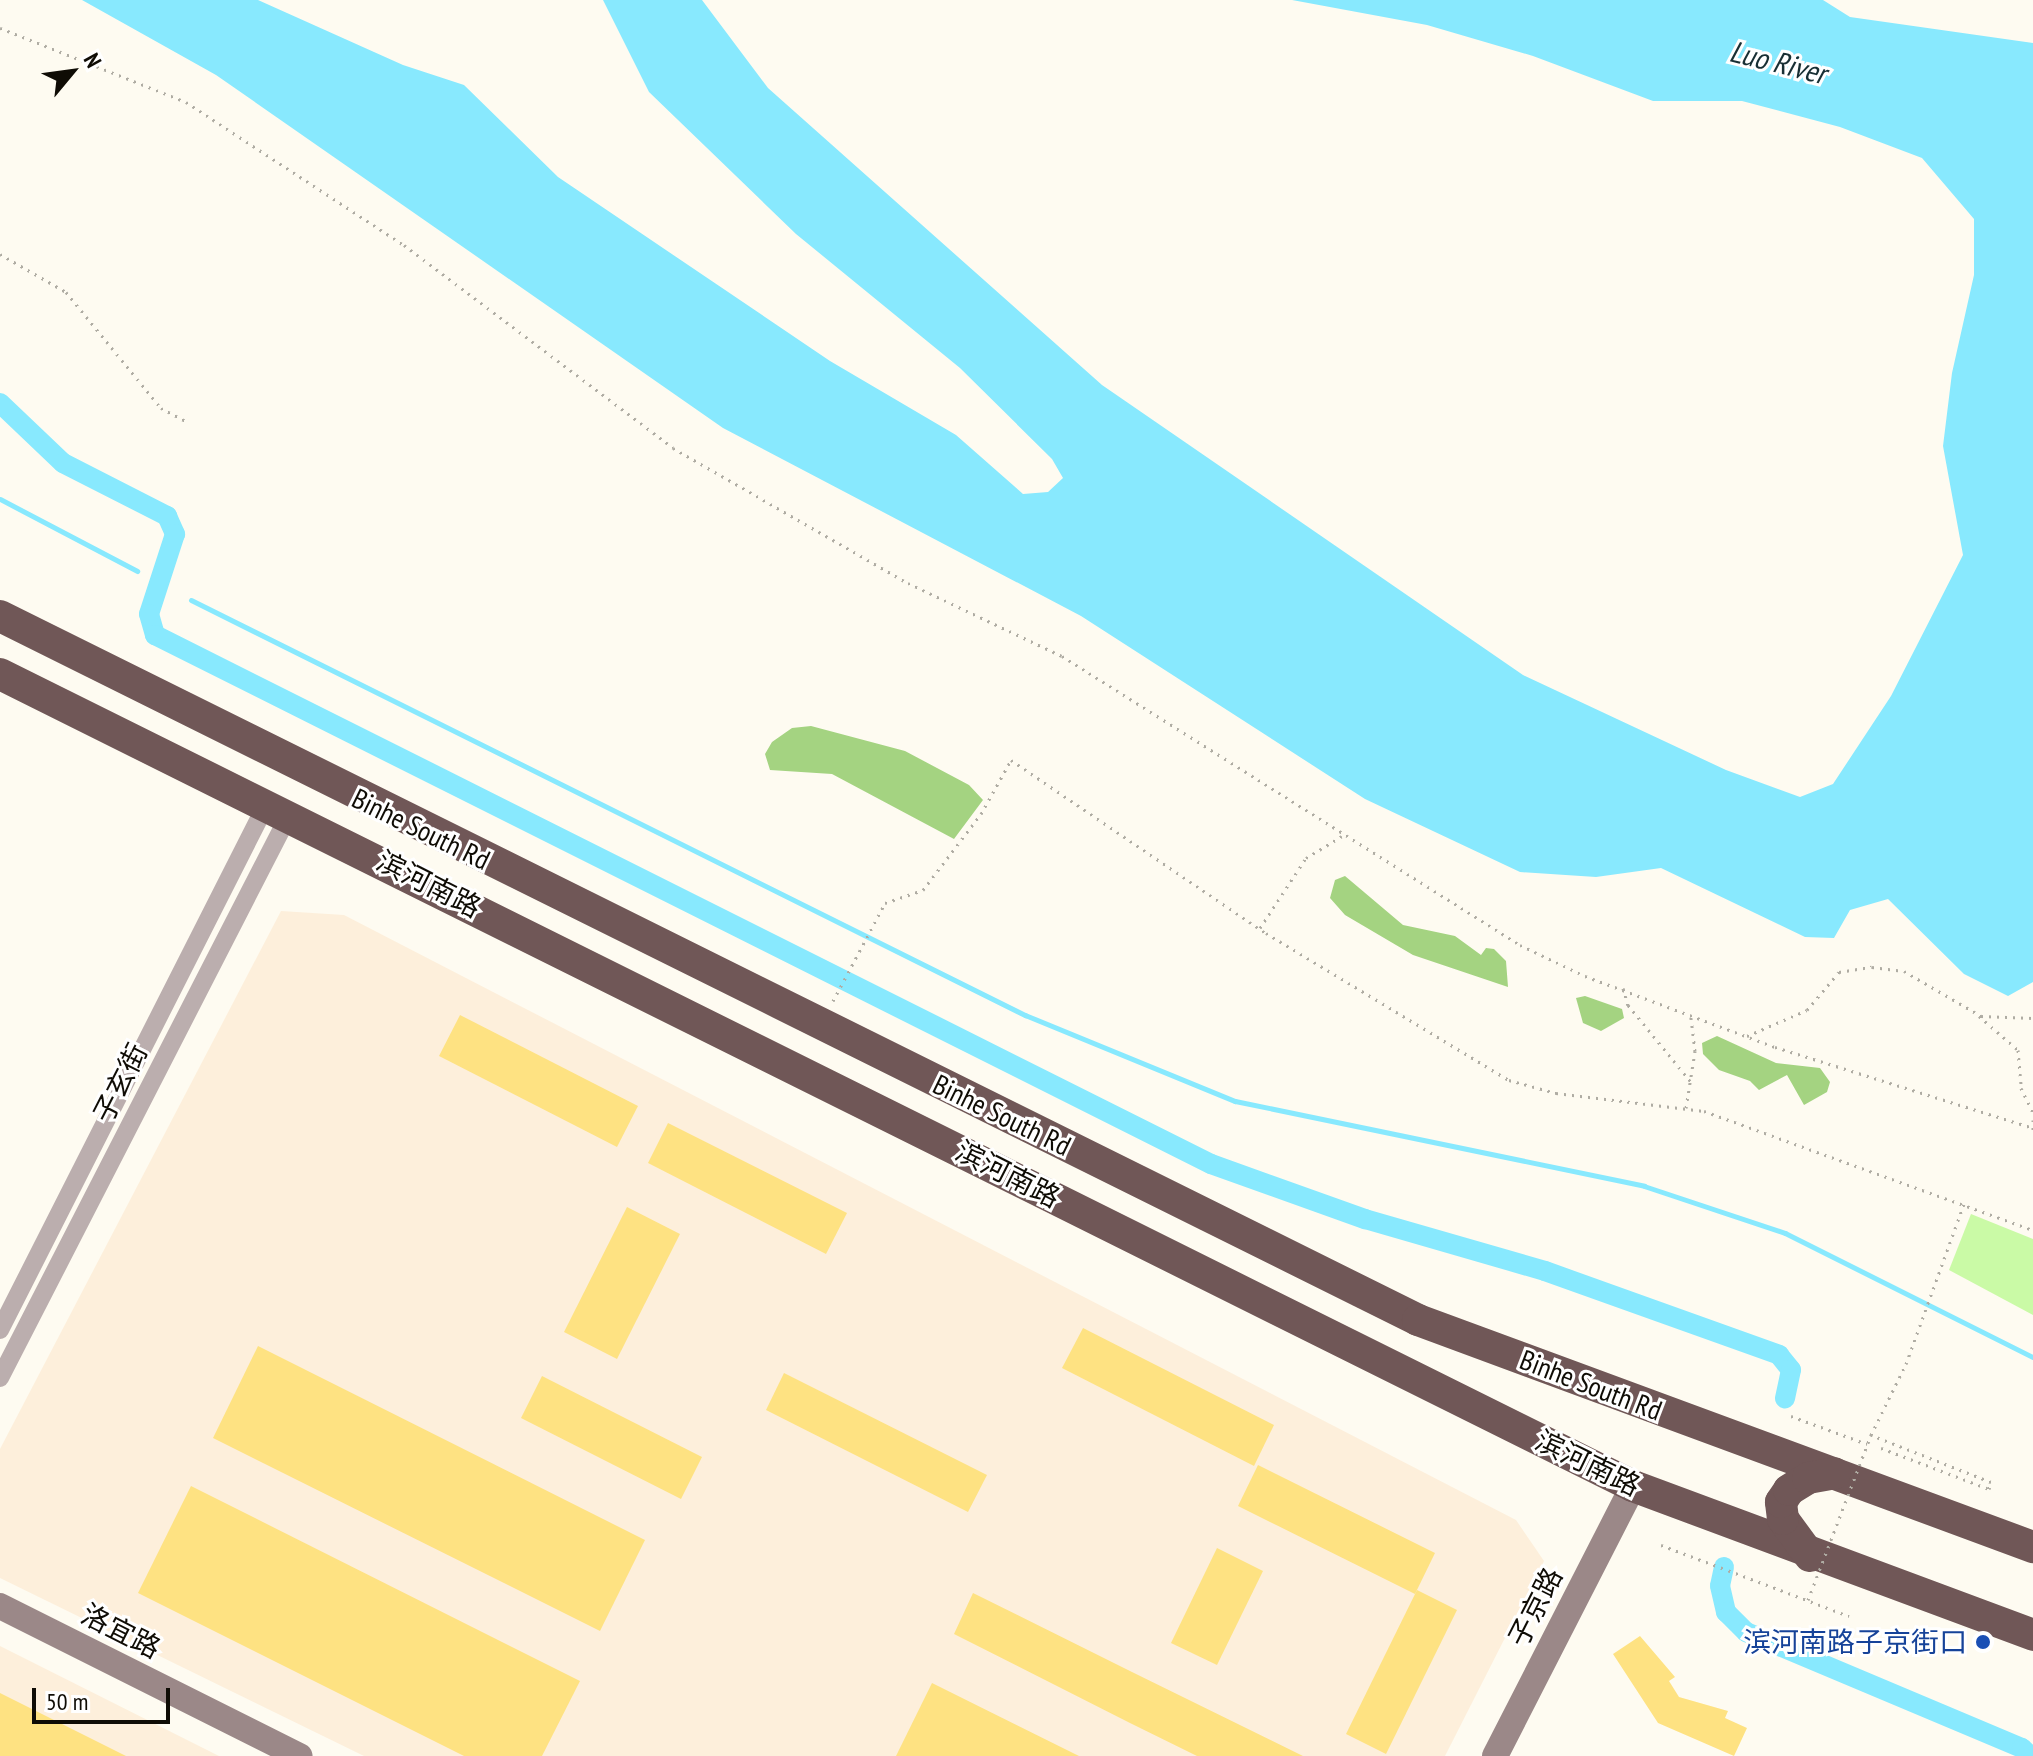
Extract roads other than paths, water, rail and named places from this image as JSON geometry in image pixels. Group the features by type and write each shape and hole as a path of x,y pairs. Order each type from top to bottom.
{"highway":[{"name":"Binhe South Rd","path":"0,616 1418,1320 2033,1547"},
{"name":"滨河南路","path":"0,674 1633,1486 1810,1556 2033,1635"},
{"path":"1810,1556 1783,1519 1781,1502 1789,1490 1808,1478 1835,1473"}],"street":[{"name":"子玄街","path":"0,1330 278,810"},
{"name":"子玄街","path":"0,1378 278,810"},
{"name":"子京路","path":"1495,1756 1633,1486"},
{"name":"洛宜路","path":"0,1606 299,1756"},
{"name":"洛宜路","path":"0,1621 269,1756"}],"water":[{"name":"Luo River","path":"82,0 258,0 403,65 464,85 558,177 830,361 956,435 1023,494 1048,492 1063,478 1052,459 960,368 796,234 649,92 603,0 702,0 768,88 1102,385 1523,675 1726,770 1800,797 1833,784 1891,696 1963,555 1943,446 1952,373 1974,275 1974,219 1922,158 1840,127 1742,101 1653,101 1533,56 1427,25 1292,0 1823,0 1850,17 2033,43 2033,982 2008,996 1964,974 1888,899 1850,910 1834,938 1805,937 1661,868 1596,877 1520,872 1365,799 1081,616 723,428 216,75"}],"waterway":[{"path":"0,403 63,463 167,516 175,534 149,614 155,635 1211,1164 1365,1219 1545,1271 1779,1355 1791,1370 1785,1398"},
{"path":"0,499 137,571"},
{"path":"191,600 1025,1015 1235,1101 1644,1186 1785,1233 2033,1357"},
{"path":"1724,1567 1720,1586 1726,1612 1746,1632 2022,1748 2030,1756"}],"place":[{"name":"滨河南路子京街口","path":"1983,1642"}]}
